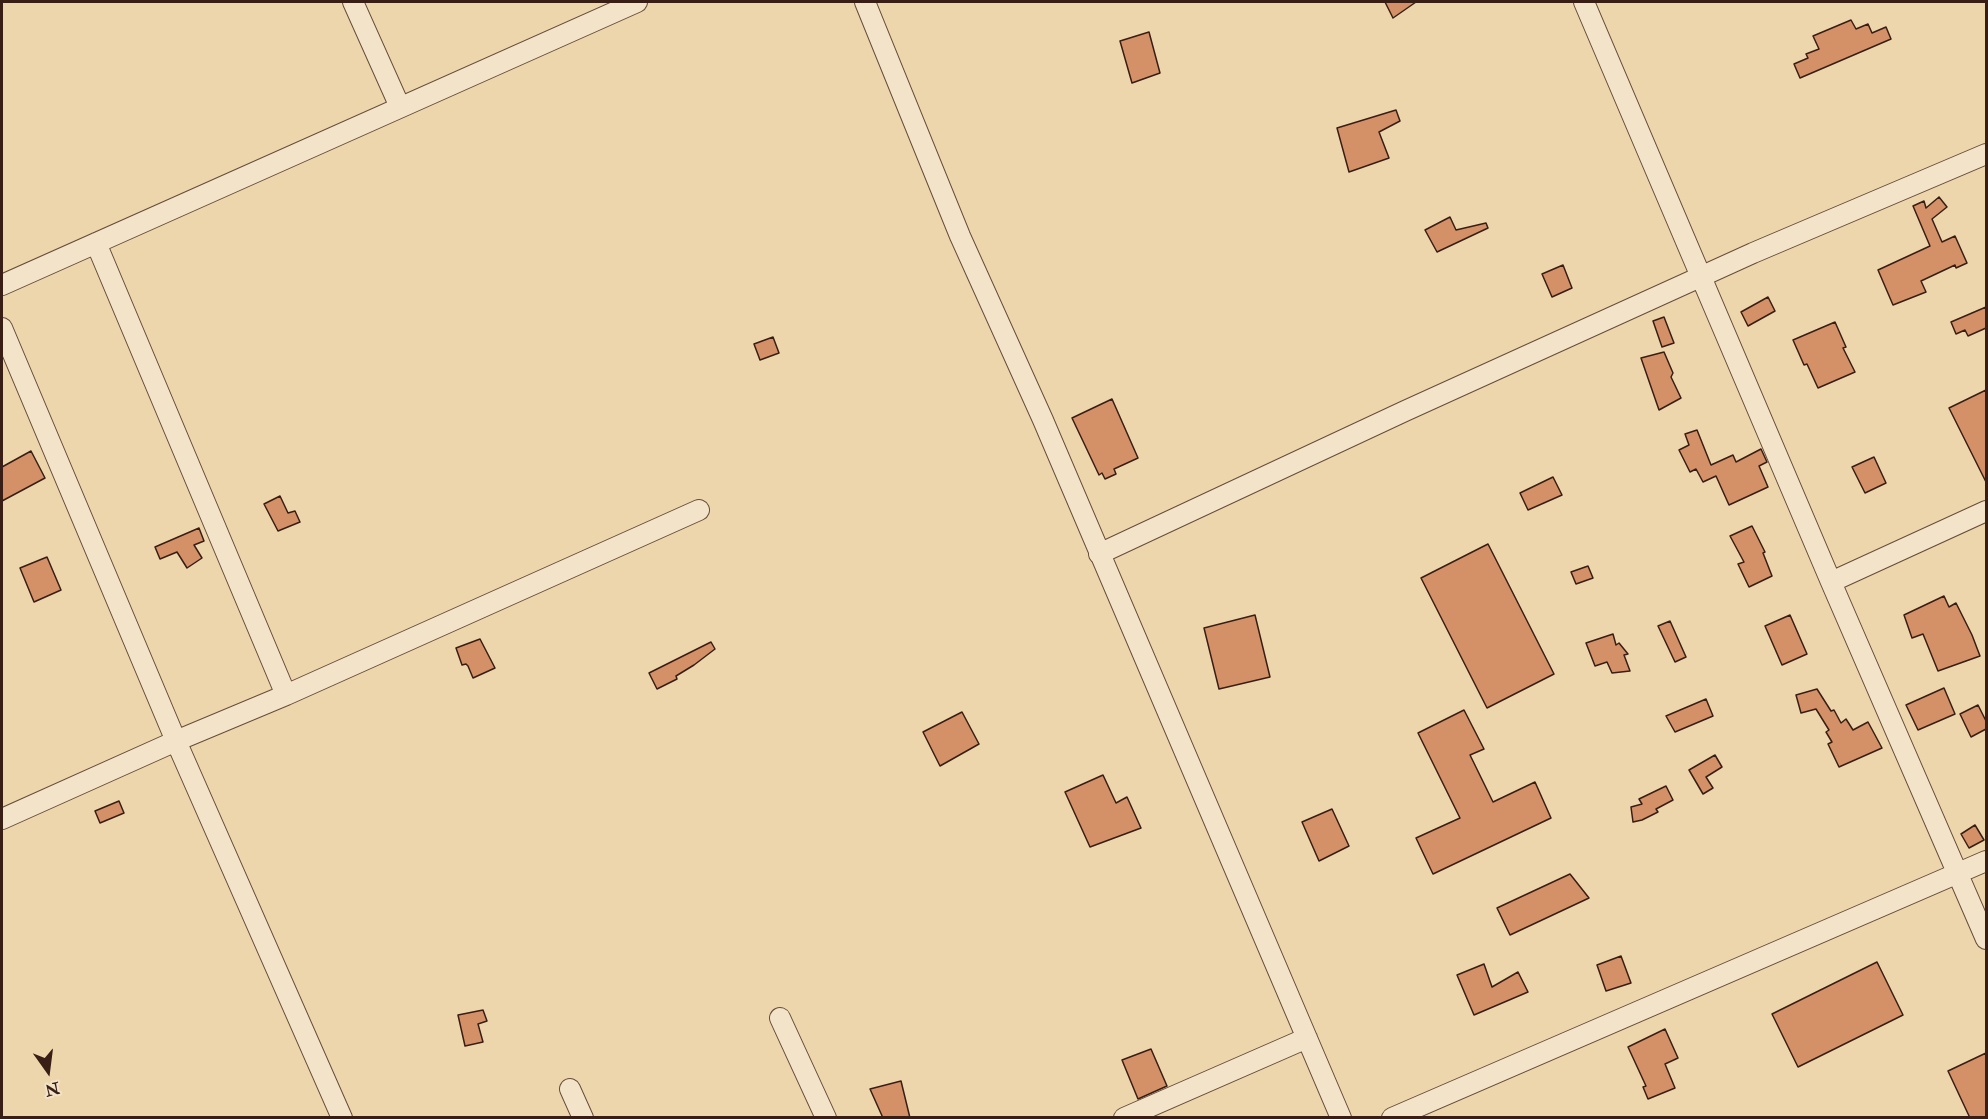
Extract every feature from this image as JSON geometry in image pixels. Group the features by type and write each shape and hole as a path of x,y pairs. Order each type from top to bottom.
{"street":[{"path":"353,2 400,107"},
{"path":"2,285 637,2"},
{"path":"865,2 960,236 1043,420 1341,1118"},
{"path":"1584,2 1986,939"},
{"path":"1099,554 1701,276 1986,154"},
{"path":"96,243 286,696"},
{"path":"2,328 176,741 342,1118"},
{"path":"2,819 176,741 286,696 699,510"},
{"path":"1832,582 1986,511"},
{"path":"1392,1118 1986,861"},
{"path":"780,1018 825,1118"},
{"path":"1124,1118 1307,1038"},
{"path":"570,1089 583,1118"}],"building":[{"path":"1385,2 1416,2 1393,18"},
{"path":"1851,20 1856,29 1868,24 1872,33 1886,27 1891,39 1800,78 1794,64 1808,58 1806,54 1819,49 1813,36"},
{"path":"1149,32 1160,73 1132,83 1120,41"},
{"path":"1396,110 1400,121 1379,132 1389,158 1349,172 1337,128"},
{"path":"1939,197 1947,207 1932,219 1942,242 1955,236 1967,263 1956,268 1955,265 1921,281 1926,292 1893,305 1878,270 1930,246 1913,206 1924,201 1926,208"},
{"path":"1450,217 1456,230 1486,223 1488,228 1437,252 1425,230"},
{"path":"1563,265 1572,288 1552,297 1542,274"},
{"path":"1768,297 1775,311 1748,326 1741,312"},
{"path":"1986,307 1986,328 1968,336 1965,330 1956,334 1951,322"},
{"path":"1664,317 1674,343 1662,347 1653,321"},
{"path":"1835,322 1846,347 1843,348 1855,372 1818,388 1793,340"},
{"path":"773,337 779,353 760,360 754,344"},
{"path":"1664,352 1673,373 1671,377 1681,398 1659,410 1641,358"},
{"path":"1986,390 1986,482 1949,408"},
{"path":"1112,399 1138,458 1114,469 1116,474 1105,479 1102,473 1099,475 1072,418"},
{"path":"1697,430 1711,465 1733,455 1736,462 1761,449 1767,462 1759,466 1768,487 1729,505 1716,476 1703,482 1696,469 1690,472 1679,450 1689,445 1685,434"},
{"path":"31,451 45,478 2,501 2,467"},
{"path":"1874,457 1886,483 1865,493 1852,467"},
{"path":"1553,477 1562,495 1528,510 1520,493"},
{"path":"280,496 288,513 295,511 300,522 278,531 264,504"},
{"path":"1752,526 1765,552 1763,553 1772,576 1749,587 1738,564 1744,562 1730,536"},
{"path":"199,528 204,541 194,545 202,558 187,568 177,552 160,559 155,547"},
{"path":"1488,544 1554,674 1487,708 1421,578"},
{"path":"47,557 61,590 34,602 20,568"},
{"path":"1588,566 1593,578 1576,584 1571,572"},
{"path":"1944,596 1949,607 1956,603 1980,656 1938,671 1923,634 1912,638 1904,615"},
{"path":"1255,615 1270,677 1219,689 1204,628"},
{"path":"1790,615 1807,654 1782,665 1765,626"},
{"path":"1670,621 1686,657 1675,662 1658,626"},
{"path":"1613,634 1616,645 1619,643 1628,654 1624,655 1630,671 1612,673 1607,662 1595,666 1586,643"},
{"path":"480,639 495,668 473,678 468,666 462,665 456,648"},
{"path":"711,642 715,649 676,676 677,679 657,689 649,673"},
{"path":"1944,688 1955,714 1918,730 1906,705"},
{"path":"1817,689 1841,723 1846,719 1853,730 1868,722 1882,748 1839,767 1828,744 1832,742 1826,732 1829,730 1816,709 1801,713 1796,695"},
{"path":"1706,699 1713,716 1675,732 1666,716"},
{"path":"1978,705 1986,721 1986,729 1971,737 1960,714"},
{"path":"1464,710 1484,749 1470,755 1493,802 1535,782 1551,818 1433,874 1416,838 1460,818 1418,733"},
{"path":"962,712 979,744 940,766 923,732"},
{"path":"1715,755 1722,767 1706,777 1713,788 1703,794 1689,770"},
{"path":"1103,775 1116,803 1127,797 1141,828 1090,847 1065,792"},
{"path":"1666,786 1673,800 1656,809 1658,812 1633,822 1631,807 1642,804 1639,799"},
{"path":"119,801 124,813 100,823 95,811"},
{"path":"1332,809 1349,846 1319,861 1302,822"},
{"path":"1975,825 1984,840 1969,848 1961,834"},
{"path":"1570,874 1589,898 1510,935 1497,908"},
{"path":"1621,956 1631,983 1606,991 1597,965"},
{"path":"1877,962 1903,1015 1798,1067 1772,1014"},
{"path":"1484,964 1492,987 1518,972 1528,992 1474,1015 1457,975"},
{"path":"483,1010 487,1021 478,1024 483,1042 465,1046 458,1015"},
{"path":"1665,1029 1678,1058 1665,1064 1675,1088 1648,1099 1643,1087 1646,1086 1628,1047"},
{"path":"1151,1049 1167,1086 1138,1099 1122,1060"},
{"path":"1986,1053 1986,1118 1970,1118 1948,1071"},
{"path":"901,1081 910,1118 883,1118 870,1089"}]}
